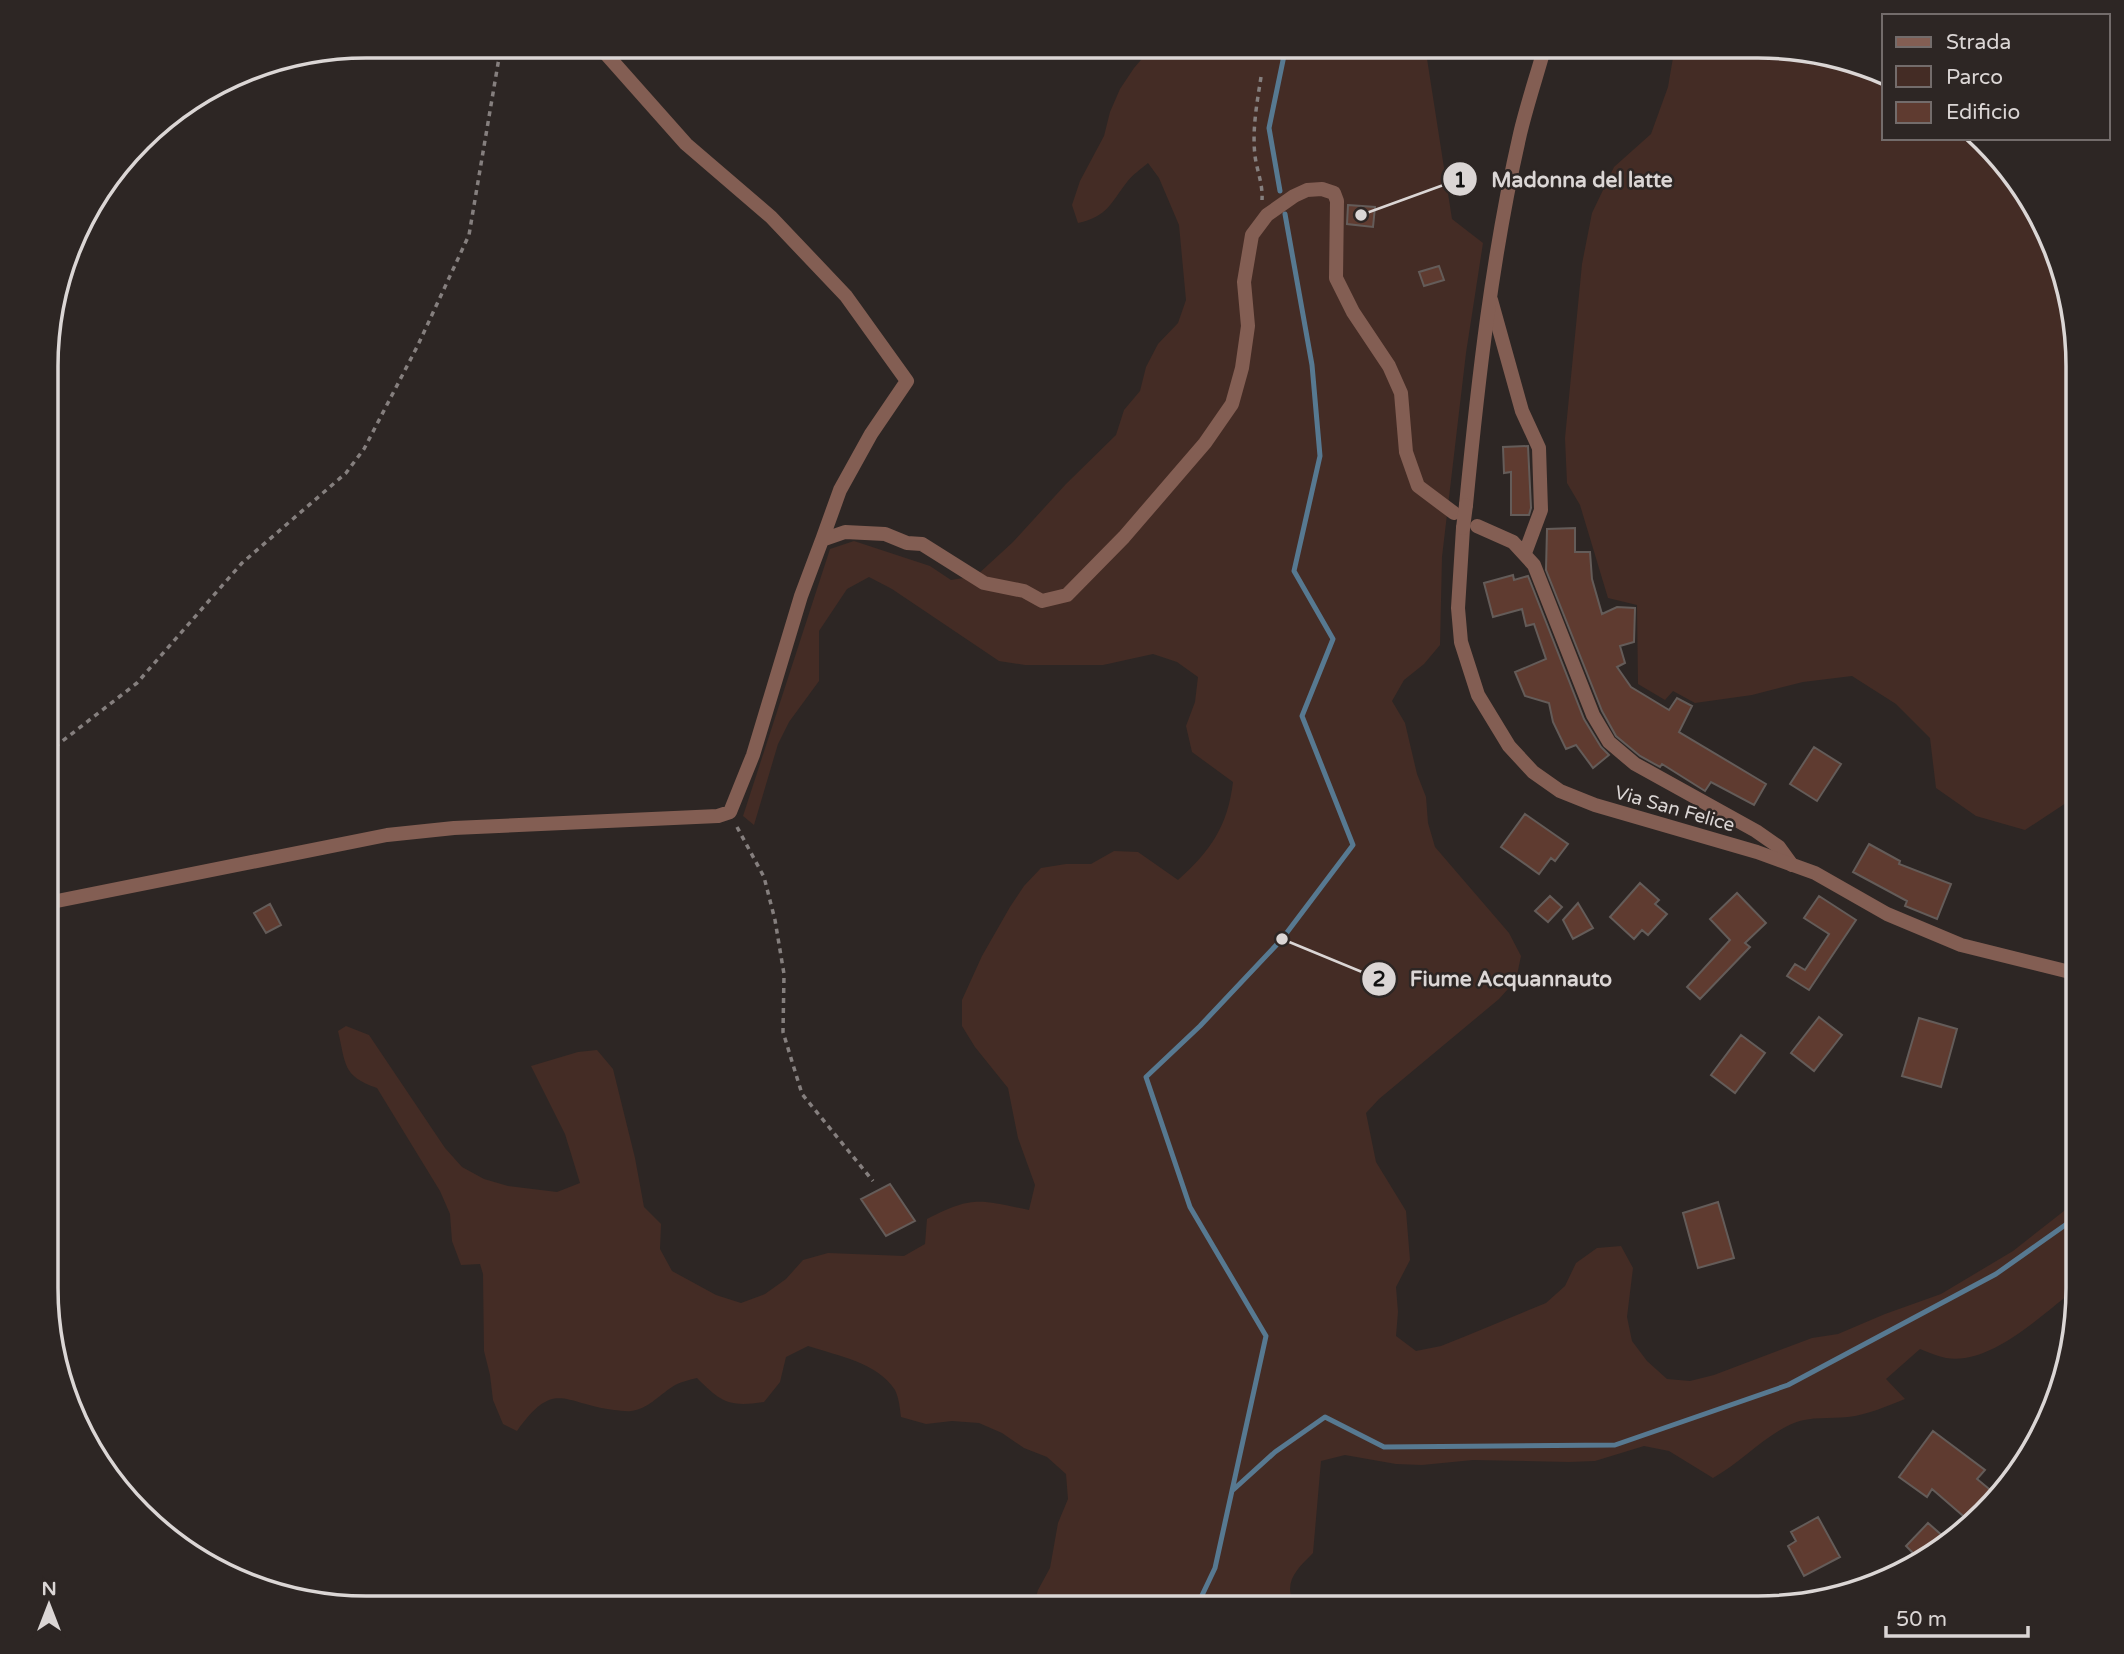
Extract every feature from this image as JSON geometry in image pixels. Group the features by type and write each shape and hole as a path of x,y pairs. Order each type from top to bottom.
{"street":[{"path":"58,901 387,835 454,828 511,828 718,816 730,812 753,755 802,596 840,490 871,434 907,381 846,296 771,217 686,144 609,58"},
{"name":"Via San Felice","path":"1542,58 1520,132 1496,255 1460,509 1470,527 1458,608 1461,642 1478,695 1509,746 1533,772 1560,791 1757,852 1815,873 1887,914 1961,945 2066,971"},
{"path":"822,540 845,532 885,534 907,544 922,544 956,568 984,583 1024,591 1042,601 1067,594 1124,537 1205,443 1232,404 1242,368 1248,326 1244,282 1252,235 1267,215 1294,196 1307,190 1322,189 1334,193 1337,201 1336,278 1353,312 1389,366 1401,393 1406,452 1418,486 1460,509"},
{"path":"1491,300 1522,411 1539,448 1541,510 1525,553"},
{"path":"1470,527 1513,542 1534,565 1593,715 1609,742 1635,764 1756,831 1779,847 1792,865"}],"path":[{"path":"58,744 137,684 242,563 346,473 364,449 418,345 469,234 499,58"},
{"path":"1261,77 1254,121 1255,157 1262,187 1262,205 1267,215"},
{"path":"730,812 764,877 767,888 784,974 783,1032 802,1094 873,1181"}],"green space":[{"path":"1143,58 1427,58 1452,219 1483,243 1466,353 1442,557 1440,645 1424,664 1404,680 1392,701 1405,723 1417,774 1426,797 1428,823 1435,847 1509,933 1521,956 1516,980 1499,999 1379,1099 1366,1113 1376,1162 1406,1211 1410,1260 1396,1287 1396,1336 1416,1351 1441,1346 1466,1336 1546,1303 1565,1286 1576,1263 1597,1248 1621,1246 1633,1268 1627,1317 1632,1341 1647,1361 1667,1379 1690,1381 1714,1375 1812,1338 1838,1334 1941,1294 2013,1251 2066,1209 2066,1297 2034,1323 1999,1346 1981,1354 1946,1358 1920,1349 1886,1379 1905,1399 1855,1416 1794,1423 1773,1434 1713,1478 1669,1451 1644,1446 1595,1461 1473,1460 1422,1465 1396,1464 1345,1455 1321,1461 1313,1553 1292,1578 1291,1596 1036,1596 1050,1568 1058,1523 1068,1499 1066,1474 1047,1457 1024,1448 1002,1433 979,1423 952,1421 926,1424 901,1417 895,1390 878,1373 856,1361 808,1346 786,1357 780,1382 764,1402 742,1404 727,1401 713,1393 697,1378 675,1385 637,1410 614,1410 561,1398 551,1399 530,1415 517,1431 503,1424 493,1400 484,1351 483,1274 480,1264 461,1265 452,1241 450,1214 440,1191 377,1088 357,1079 347,1067 338,1031 346,1026 369,1035 445,1148 462,1167 484,1179 508,1186 557,1192 580,1183 565,1134 531,1066 578,1052 597,1050 613,1069 644,1207 661,1224 660,1249 672,1271 716,1295 741,1303 765,1294 786,1279 803,1260 828,1253 904,1256 925,1244 927,1219 955,1206 987,1202 1029,1210 1035,1185 1018,1138 1008,1088 962,1026 962,1000 982,956 1024,886 1041,868 1091,864 1114,851 1138,852 1178,880 1209,848 1222,824 1233,782 1192,752 1186,726 1195,702 1198,677 1177,662 1153,654 1103,665 1025,665 999,661 892,589 869,577 847,589 819,631 819,681 789,722 778,744 754,825 743,816 830,549 854,541 930,566 951,580 976,576 1013,542 1116,435 1124,410 1140,391 1146,367 1158,344 1178,323 1186,300 1179,225 1159,178 1148,163 1129,179 1107,208 1096,217 1078,223 1072,205 1080,181 1104,136 1120,89"},
{"path":"1673,58 1799,60 1838,68 1876,81 1882,84 1882,140 1967,140 2003,178 2035,229 2056,286 2066,345 2066,803 2025,830 1976,816 1936,788 1930,738 1896,704 1852,676 1803,682 1752,695 1695,703 1673,691 1665,700 1638,684 1637,605 1608,598 1580,505 1567,483 1565,438 1582,264 1592,213 1614,167 1651,134 1668,87"}],"building":[{"path":"1348,205 1375,207 1373,227 1347,224"},
{"path":"1439,266 1444,280 1424,286 1419,272"},
{"path":"1528,446 1531,508 1529,515 1511,515 1511,472 1504,473 1503,447"},
{"path":"1575,528 1575,552 1590,552 1592,579 1602,614 1617,607 1635,608 1634,642 1620,646 1625,663 1617,667 1631,687 1669,710 1677,698 1692,706 1679,732 1766,784 1754,805 1711,782 1705,791 1662,764 1660,767 1640,756 1616,736 1602,711 1546,570 1547,529"},
{"path":"1513,575 1514,580 1528,576 1584,719 1609,755 1593,768 1576,745 1566,749 1553,722 1549,703 1525,696 1515,672 1546,659 1534,624 1526,626 1522,609 1493,617 1484,583"},
{"path":"1814,747 1841,764 1817,801 1790,784"},
{"path":"1525,814 1568,844 1555,861 1551,858 1539,874 1501,847"},
{"path":"1869,844 1900,861 1899,864 1951,884 1937,919 1905,906 1907,901 1853,872"},
{"path":"1640,883 1659,900 1655,904 1667,914 1648,935 1642,930 1634,939 1610,917"},
{"path":"1737,893 1766,923 1745,943 1750,947 1700,999 1687,987 1730,940 1710,919"},
{"path":"1550,896 1562,907 1548,922 1535,911"},
{"path":"1819,896 1856,920 1809,990 1787,976 1795,964 1805,970 1829,934 1804,918"},
{"path":"1578,903 1593,928 1573,939 1563,920"},
{"path":"270,904 281,925 266,933 254,913"},
{"path":"1819,1017 1842,1035 1814,1071 1791,1053"},
{"path":"1919,1018 1957,1029 1941,1087 1902,1076"},
{"path":"1741,1035 1765,1053 1735,1093 1711,1075"},
{"path":"890,1184 915,1221 886,1236 861,1199"},
{"path":"1718,1202 1734,1258 1698,1268 1683,1213"},
{"path":"1933,1431 1985,1470 1977,1479 1991,1490 1964,1517 1932,1489 1927,1497 1899,1477"},
{"path":"1818,1517 1840,1557 1804,1576 1788,1546 1796,1541 1791,1532"},
{"path":"1928,1523 1942,1535 1914,1554 1906,1546"}],"waterway":[{"path":"1280,191 1269,128 1284,58"},
{"path":"1202,1596 1215,1568 1266,1336 1190,1207 1146,1077 1200,1026 1282,939 1353,845 1302,716 1333,639 1294,571 1320,456 1312,365 1285,214"},
{"path":"1233,1490 1275,1452 1325,1417 1384,1447 1615,1445 1788,1385 1996,1274 2066,1224"}],"place":[{"name":"Madonna del latte","path":"1361,215"},
{"name":"Fiume Acquannauto","path":"1282,939"}]}
